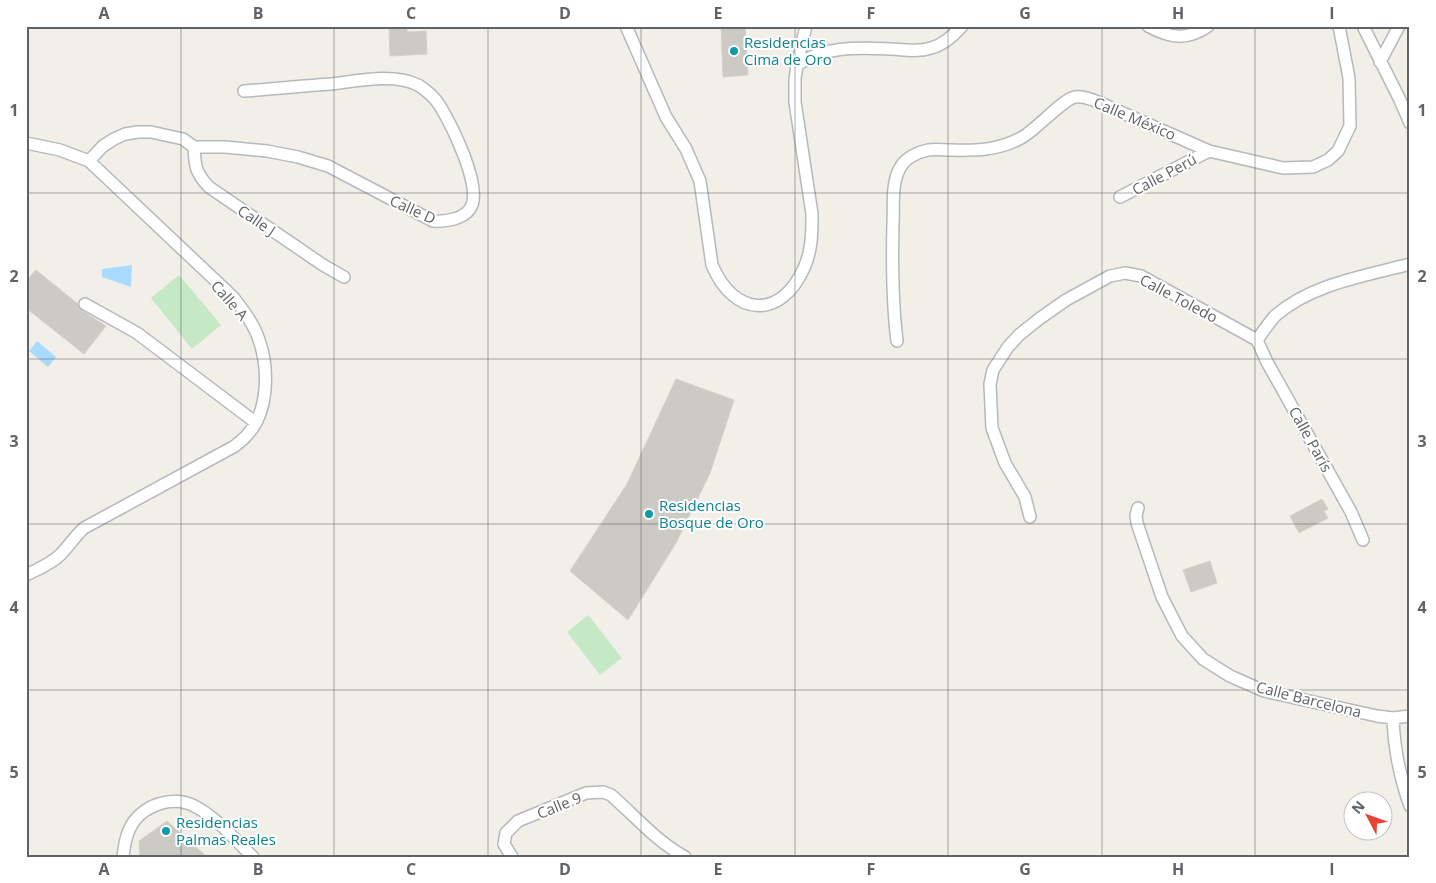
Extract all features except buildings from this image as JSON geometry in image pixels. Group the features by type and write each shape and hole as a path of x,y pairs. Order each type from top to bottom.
{"street":[{"path":"626,26 666,117 686,149 700,181 712,265 717,277 732,296 751,305 762,306 783,296 798,279 808,257 812,231 812,214 795,102 795,78 806,26"},
{"path":"797,65 806,59 818,55 849,48 906,50 932,48 942,44 962,26"},
{"path":"1148,26 1162,33 1181,37 1191,36 1208,26"},
{"name":"Calle México","path":"897,341 893,307 892,267 894,182 901,166 916,154 930,150 987,150 1020,139 1033,131 1062,105 1074,97 1088,98 1209,150 1283,168 1313,167 1328,160 1338,151 1350,126 1349,78 1339,26"},
{"path":"1363,26 1410,123"},
{"path":"1380,62 1399,26"},
{"name":"Calle D","path":"89,161 103,146 114,139 125,134 151,132 175,137 194,147 225,147 267,151 298,157 328,166 433,221 446,222 459,218 472,207 474,196 466,158 440,105 430,93 417,85 390,79 244,91"},
{"name":"Calle A","path":"26,143 60,150 89,161 233,297 259,338 265,367 265,394 261,408 248,434 236,446 84,528 60,555 42,568 26,574"},
{"name":"Calle J","path":"194,147 195,164 199,177 209,186 323,265 344,277"},
{"name":"Calle Perú","path":"1120,197 1209,150"},
{"path":"1256,340 1274,317 1312,292 1410,264"},
{"name":"Calle Toledo","path":"1030,517 1025,497 1005,463 992,428 990,384 993,370 1008,347 1039,319 1093,284 1110,276 1125,273 1141,276 1256,340"},
{"path":"85,304 137,332 255,422"},
{"name":"Calle París","path":"1256,340 1351,512 1363,540"},
{"name":"Calle Barcelona","path":"1138,508 1136,523 1162,597 1182,636 1203,659 1230,676 1264,691 1376,716 1393,718 1410,716"},
{"path":"1393,718 1393,733 1400,778 1410,806"},
{"name":"Calle 9","path":"512,857 504,844 506,833 518,821 586,794 603,792 612,795 657,838 669,848 685,857"},
{"path":"123,857 124,844 129,829 137,818 147,809 161,803 174,801 197,807 253,857"}],"green space":[{"path":"179,275 221,325 192,349 151,298"},
{"path":"588,615 622,658 600,675 567,632"}],"water":[{"path":"132,265 131,287 102,277 102,269"},
{"path":"37,341 56,357 48,367 29,351"}],"place":[{"name":"Residencias Cima de Oro","path":"734,51"},
{"name":"Residencias Bosque de Oro","path":"649,514"},
{"name":"Residencias Palmas Reales","path":"166,831"}]}
